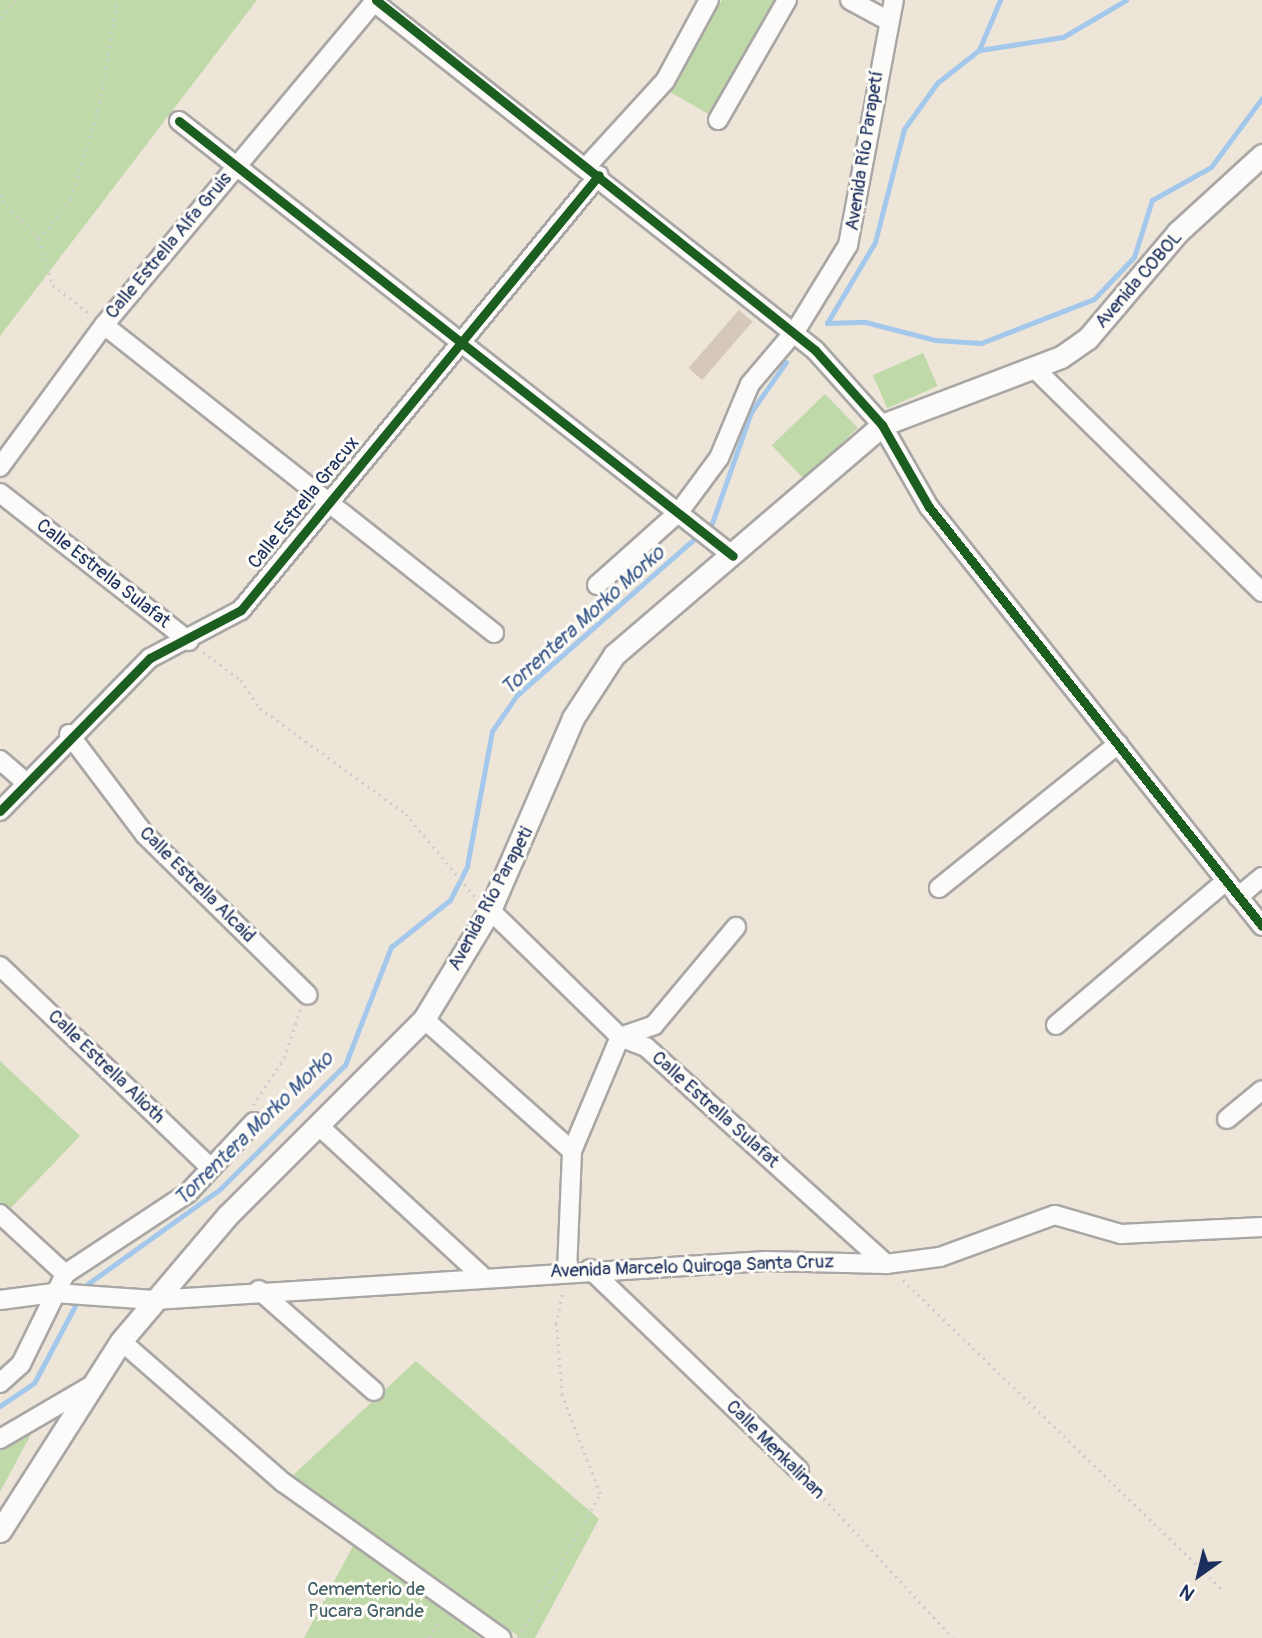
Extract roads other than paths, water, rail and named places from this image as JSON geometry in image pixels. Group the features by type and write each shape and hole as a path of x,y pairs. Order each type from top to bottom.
{"main road":[{"name":"Avenida COBOL","path":"882,425 1061,357 1110,318 1178,232 1262,155"},
{"name":"Avenida Río Parapeti","path":"0,1531 87,1388 154,1300 424,1018 490,910 595,676 882,425"}],"street":[{"name":"Calle Estrella Gracux","path":"0,811 69,734 150,658 189,642 241,610 460,341 665,81 709,0"},
{"path":"718,120 787,0"},
{"path":"850,0 887,20"},
{"name":"Avenida Río Parapetí","path":"597,585 679,512 719,457 750,384 796,330 853,230 887,20 894,0"},
{"path":"375,1 796,330 882,425 929,507 1262,926"},
{"name":"Calle Estrella Alfa Gruis","path":"0,467 104,325 375,1"},
{"path":"179,121 733,556"},
{"path":"104,325 494,633"},
{"path":"1032,367 1262,592"},
{"name":"Calle Estrella Sulafat","path":"0,494 189,642"},
{"name":"Calle Estrella Alcaid","path":"69,734 145,835 308,995"},
{"path":"939,888 1118,744"},
{"path":"0,760 25,782"},
{"path":"1238,897 1262,877"},
{"path":"1056,1025 1226,881"},
{"name":"Calle Estrella Sulafat","path":"490,910 620,1037 646,1047 886,1264"},
{"path":"567,1270 572,1151 620,1037 654,1025 736,927"},
{"name":"Calle Estrella Alioth","path":"0,966 211,1168"},
{"path":"424,1018 572,1151"},
{"path":"1227,1119 1262,1090"},
{"path":"0,1383 21,1364 65,1274 188,1194 254,1122"},
{"path":"319,1126 481,1275"},
{"path":"0,1214 65,1274"},
{"name":"Avenida Marcelo Quiroga Santa Cruz","path":"154,1300 259,1290 567,1270 766,1261 886,1264 940,1257 1055,1215 1121,1234 1262,1227"},
{"name":"Calle Menkalinan","path":"590,1269 799,1470"},
{"path":"259,1290 374,1391"},
{"path":"0,1300 54,1293 154,1300"},
{"path":"121,1341 284,1483 501,1638"},
{"path":"0,1439 87,1388"}],"waterway":[{"name":"Torrentera Morko Morko","path":"827,323 875,242 904,129 937,83 979,50 1000,0"},
{"path":"980,50 1063,37 1126,0"},
{"path":"827,323 865,322 935,340 981,343 1094,299 1134,257 1152,200 1211,167 1262,98"},
{"name":"Torrentera Morko Morko","path":"0,1406 34,1383 86,1285 220,1189 345,1065 391,947 450,900 467,866 492,731 517,695 712,523 751,412 786,362"}],"park label":[{"name":"Cementerio de Pucara Grande","path":"366,1601"}]}
